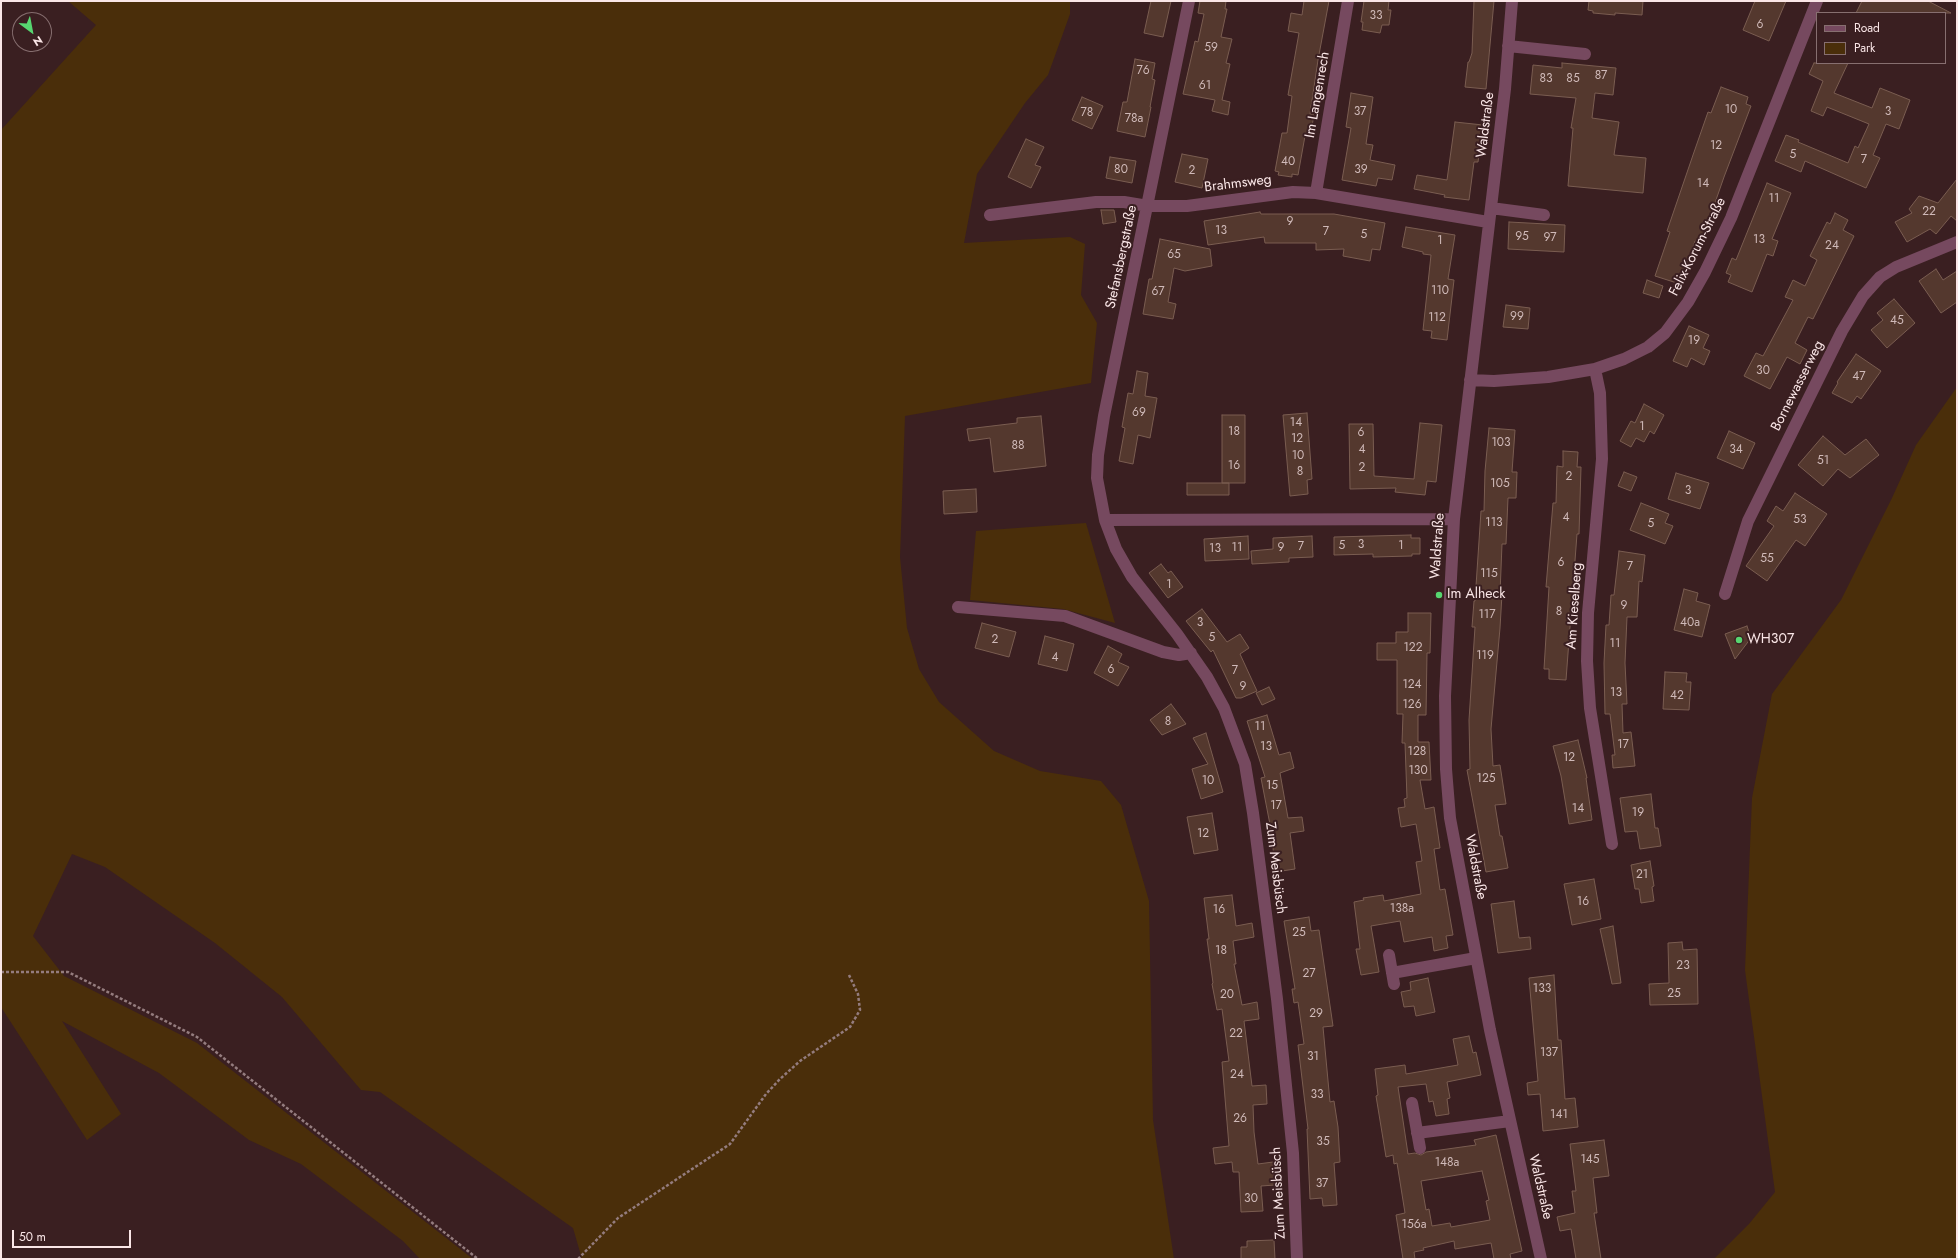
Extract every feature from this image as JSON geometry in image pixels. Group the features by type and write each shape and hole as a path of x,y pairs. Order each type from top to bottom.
{"street":[{"name":"Stefansbergstraße","path":"1105,520 1097,478 1098,455 1104,416 1189,1"},
{"name":"Im Langenrech","path":"1316,194 1348,1"},
{"name":"Waldstraße","path":"1512,1 1505,89 1491,208 1488,222 1454,519 1445,696 1446,769 1450,818 1476,958 1541,1259"},
{"name":"Felix-Korum-Straße","path":"1470,380 1494,381 1548,377 1595,369 1624,359 1648,347 1665,332 1688,302 1705,272 1730,218 1817,1"},
{"path":"1508,46 1585,54"},
{"name":"Brahmsweg","path":"990,216 1096,202 1124,202 1148,206 1187,206 1293,192 1316,194 1488,222"},
{"path":"1491,208 1544,215"},
{"name":"Bornewasserweg","path":"1726,594 1748,521 1815,389 1842,331 1863,296 1880,277 1896,267 1957,242"},
{"name":"Am Kieselberg","path":"1595,369 1600,394 1602,459 1588,613 1587,661 1590,708 1612,844"},
{"path":"1105,520 1454,519"},
{"name":"Zum Meisbüsch","path":"1105,520 1116,549 1132,577 1191,653 1207,677 1224,708 1245,764 1253,813 1276,992 1293,1153 1297,1259"},
{"path":"958,607 1065,616 1163,652 1179,655 1191,653"},
{"path":"1389,955 1393,979 1476,958"},
{"path":"1412,1103 1420,1148"},
{"path":"1417,1133 1510,1121"}],"path":[{"path":"1,972 68,972 197,1037 478,1259"},
{"path":"578,1259 618,1218 730,1144 766,1094 780,1079 800,1061 850,1027 860,1010 858,994 849,975"}],"green space":[{"path":"68,1 1070,1 1070,14 1048,75 1025,103 977,174 964,243 1070,237 1085,244 1081,295 1097,323 1091,383 905,416 900,557 907,628 919,669 939,702 994,751 1040,771 1101,781 1121,805 1149,901 1153,1120 1174,1259 582,1259 573,1228 380,1092 361,1090 282,997 215,943 105,867 72,854 33,936 64,976 197,1043 473,1259 420,1259 403,1241 301,1164 249,1140 159,1073 62,1021 121,1114 87,1140 1,1007 1,130 96,25"},
{"path":"1957,387 1957,1259 1714,1259 1749,1224 1775,1192 1745,970 1752,798 1772,694 1841,600 1892,498 1916,445"},
{"path":"1086,523 1115,623 1063,609 970,600 976,531"}],"building":[{"path":"1151,1 1171,1 1163,37 1144,33"},
{"path":"1200,1 1226,1 1225,9 1227,9 1221,37 1232,39 1226,63 1230,64 1222,100 1230,102 1228,115 1212,111 1215,100 1183,94 1195,41 1198,42 1204,14 1198,13"},
{"path":"1304,1 1329,1 1310,114 1314,115 1310,137 1305,136 1298,175 1292,174 1292,177 1278,175 1279,172 1275,171 1282,133 1287,133 1292,96 1288,95 1299,33 1288,31 1291,13 1302,15"},
{"path":"1364,1 1389,1 1388,10 1391,10 1389,25 1382,25 1380,33 1362,30 1363,22 1361,22"},
{"path":"1474,1 1494,1 1486,89 1465,87 1468,62 1472,53"},
{"path":"1589,1 1643,1 1642,15 1593,13 1593,11 1588,10"},
{"path":"1755,1 1786,1 1769,41 1743,30"},
{"path":"1862,1 1928,1 1951,13 1946,12 1856,12"},
{"path":"1135,59 1155,63 1152,79 1155,80 1145,137 1117,131 1123,102 1127,102"},
{"path":"1562,63 1616,68 1613,95 1595,93 1592,118 1619,122 1614,155 1646,158 1643,193 1568,186 1573,128 1571,128 1576,98 1530,94 1533,65 1562,68"},
{"path":"1814,63 1848,64 1834,93 1872,108 1880,88 1910,100 1899,129 1886,124 1873,155 1880,158 1866,188 1805,161 1801,172 1775,161 1786,135 1799,140 1798,142 1848,163 1855,146 1858,148 1869,124 1827,107 1823,116 1811,111 1823,81 1809,74"},
{"path":"1721,87 1748,97 1746,104 1751,106 1701,243 1695,241 1680,284 1655,276 1670,232 1667,231 1708,112 1711,113"},
{"path":"1351,93 1373,97 1366,144 1373,145 1370,160 1395,165 1392,180 1378,178 1376,186 1342,180 1351,128 1346,127"},
{"path":"1082,97 1103,106 1092,129 1072,120"},
{"path":"1455,122 1483,125 1478,162 1474,162 1469,200 1444,197 1445,195 1414,189 1417,175 1447,180"},
{"path":"1026,139 1044,147 1035,165 1041,167 1031,188 1008,177"},
{"path":"1182,154 1208,159 1202,188 1175,182"},
{"path":"1110,157 1136,161 1132,183 1106,178"},
{"path":"1957,179 1957,221 1951,216 1936,234 1930,229 1907,242 1895,222 1912,213 1909,209 1919,196 1938,203"},
{"path":"1767,183 1791,193 1772,239 1778,241 1773,256 1767,254 1752,292 1728,282 1731,275 1726,273 1732,258 1736,260"},
{"path":"1101,210 1114,210 1116,222 1103,224"},
{"path":"1260,212 1261,214 1334,214 1385,223 1380,250 1372,249 1370,261 1343,256 1344,249 1316,250 1316,243 1265,243 1264,237 1208,245 1204,221"},
{"path":"1835,213 1848,220 1843,230 1854,236 1813,319 1808,317 1795,343 1807,350 1800,364 1787,357 1770,389 1744,376 1756,353 1763,356 1793,300 1785,297 1793,280 1805,286 1817,260 1810,256 1827,222 1830,224"},
{"path":"1509,222 1565,225 1564,252 1508,249"},
{"path":"1406,227 1455,235 1448,279 1454,280 1447,340 1431,338 1432,331 1423,330 1431,255 1402,247"},
{"path":"1160,239 1210,249 1212,266 1185,271 1174,268 1168,302 1176,304 1173,319 1143,314 1149,279 1152,279"},
{"path":"1936,269 1943,280 1957,271 1957,302 1941,313 1919,281"},
{"path":"1647,280 1663,286 1659,298 1643,293"},
{"path":"1894,299 1915,323 1887,348 1871,330 1883,320 1877,313"},
{"path":"1506,305 1530,308 1528,329 1503,327"},
{"path":"1689,326 1709,335 1703,348 1710,351 1704,365 1691,358 1687,367 1673,361"},
{"path":"1856,354 1881,371 1861,399 1857,396 1852,403 1832,393 1838,383 1837,382"},
{"path":"1137,371 1148,373 1145,396 1157,398 1150,438 1138,435 1133,464 1119,461 1125,428 1122,427 1128,393 1133,394"},
{"path":"1644,404 1664,415 1654,434 1650,431 1644,442 1636,438 1631,447 1620,441 1631,421 1635,423"},
{"path":"1307,413 1312,479 1307,480 1308,494 1290,496 1283,415"},
{"path":"1222,415 1245,415 1245,483 1222,483"},
{"path":"1041,416 1046,466 994,472 990,438 969,441 967,429 1017,423 1017,418"},
{"path":"1420,423 1442,425 1436,482 1427,481 1425,495 1395,492 1396,488 1350,489 1349,424 1373,424 1374,476 1414,479"},
{"path":"1489,428 1515,430 1512,472 1517,472 1516,498 1508,498 1506,544 1502,544 1500,628 1491,729 1493,766 1500,765 1506,804 1495,805 1500,836 1502,836 1508,868 1486,872 1467,770 1470,769 1469,720 1475,627 1472,627 1481,511 1484,511 1485,471"},
{"path":"1729,431 1755,443 1743,469 1717,458"},
{"path":"1823,436 1845,455 1866,439 1879,455 1850,478 1838,469 1823,486 1798,465"},
{"path":"1563,451 1578,452 1577,467 1581,467 1579,534 1577,534 1566,680 1549,679 1549,669 1544,669 1549,587 1546,587 1553,503 1556,503 1557,466 1563,467"},
{"path":"1624,472 1637,477 1631,491 1618,486"},
{"path":"1676,473 1709,483 1700,509 1668,499"},
{"path":"1187,483 1229,483 1229,495 1187,495"},
{"path":"976,489 977,512 944,514 943,491"},
{"path":"1795,493 1827,514 1805,546 1796,540 1767,581 1746,566 1774,526 1767,521 1776,506 1783,511"},
{"path":"1641,503 1669,514 1665,523 1673,526 1665,544 1630,530"},
{"path":"1411,535 1411,538 1420,538 1420,554 1412,554 1412,556 1373,557 1373,554 1334,555 1334,537"},
{"path":"1248,536 1249,559 1205,561 1204,539"},
{"path":"1312,536 1313,557 1289,558 1289,562 1252,564 1251,551 1273,549 1273,538"},
{"path":"1619,551 1645,555 1642,582 1639,581 1637,617 1627,617 1625,663 1627,704 1622,704 1623,733 1631,732 1635,766 1613,768 1612,755 1615,755 1610,714 1605,714 1604,663 1606,625 1609,625 1611,595 1614,595"},
{"path":"1161,564 1168,573 1171,571 1183,587 1168,598 1149,573"},
{"path":"1684,589 1698,593 1696,601 1710,605 1702,637 1674,630"},
{"path":"1202,609 1227,642 1240,634 1249,648 1240,654 1257,691 1241,698 1236,698 1213,650 1211,652 1186,621"},
{"path":"1408,613 1431,613 1430,653 1427,653 1426,715 1418,715 1418,742 1429,742 1431,780 1420,780 1425,809 1434,807 1440,848 1434,849 1440,890 1445,889 1453,935 1446,936 1448,948 1434,951 1432,937 1404,942 1400,921 1371,926 1379,972 1361,975 1356,949 1360,949 1354,902 1364,900 1363,898 1383,895 1384,901 1421,894 1416,862 1422,861 1416,824 1401,827 1398,808 1405,807 1404,799 1407,798 1405,743 1402,743 1403,714 1397,714 1397,660 1377,660 1377,643 1396,643 1396,632 1408,632"},
{"path":"982,623 1016,632 1009,657 975,648"},
{"name":"WH307","path":"1747,626 1751,638 1735,659 1725,634"},
{"path":"1045,636 1074,644 1067,671 1038,664"},
{"path":"1108,646 1122,654 1118,662 1129,667 1118,686 1094,673"},
{"path":"1665,672 1687,673 1686,682 1691,682 1689,710 1663,709"},
{"path":"1269,687 1275,699 1262,705 1256,693"},
{"path":"1171,704 1186,724 1162,735 1150,720"},
{"path":"1267,715 1279,755 1290,752 1294,768 1280,773 1288,818 1302,817 1304,831 1290,833 1295,869 1275,872 1272,835 1261,778 1265,777 1247,721"},
{"path":"1206,733 1223,792 1201,799 1192,769 1208,764 1193,738"},
{"path":"1578,740 1587,778 1592,820 1569,824 1561,776 1553,746"},
{"path":"1651,794 1655,828 1658,828 1661,846 1640,849 1637,831 1625,832 1620,798"},
{"path":"1212,813 1218,850 1194,854 1187,817"},
{"path":"1650,861 1654,886 1652,887 1654,901 1641,903 1639,889 1635,889 1631,865"},
{"path":"1594,879 1601,919 1572,925 1564,884"},
{"path":"1232,895 1236,926 1252,923 1254,937 1233,941 1236,964 1234,964 1242,1005 1257,1002 1259,1019 1244,1021 1252,1086 1266,1085 1267,1104 1253,1105 1254,1132 1258,1164 1273,1162 1275,1185 1261,1186 1263,1211 1241,1212 1239,1172 1233,1172 1232,1162 1215,1164 1213,1148 1229,1146 1222,1062 1229,1061 1222,1009 1217,1010 1212,984 1204,898"},
{"path":"1514,901 1519,938 1530,937 1531,949 1498,953 1491,904"},
{"path":"1309,917 1311,931 1319,930 1333,1026 1323,1027 1330,1102 1334,1101 1338,1127 1340,1162 1334,1163 1337,1205 1323,1206 1322,1198 1310,1199 1308,1129 1298,1045 1304,1044 1298,1002 1294,1003 1292,989 1295,989 1284,921"},
{"path":"1613,926 1621,983 1612,984 1600,929"},
{"path":"1682,942 1683,950 1697,949 1698,1004 1650,1005 1649,984 1669,983 1668,943"},
{"path":"1554,975 1558,1040 1561,1040 1565,1099 1575,1098 1578,1127 1543,1131 1540,1094 1528,1095 1527,1083 1538,1081 1529,978"},
{"path":"1428,978 1435,1012 1416,1016 1414,1006 1404,1007 1401,992 1411,990 1410,982"},
{"path":"1469,1036 1473,1053 1476,1052 1481,1075 1447,1082 1450,1098 1447,1099 1449,1114 1436,1116 1433,1101 1429,1102 1426,1084 1398,1087 1408,1154 1415,1153 1421,1155 1426,1152 1476,1145 1474,1140 1496,1135 1522,1251 1510,1254 1511,1259 1494,1259 1491,1243 1455,1249 1454,1241 1423,1248 1424,1250 1414,1252 1415,1259 1403,1259 1396,1215 1405,1213 1397,1163 1394,1164 1393,1155 1386,1157 1376,1096 1378,1095 1375,1069 1405,1065 1406,1074 1458,1065 1453,1039","holes":["1482,1171 1489,1200 1486,1201 1490,1220 1451,1227 1450,1223 1432,1226 1429,1209 1426,1210 1421,1181"]},
{"path":"1604,1140 1609,1176 1593,1178 1597,1213 1594,1213 1601,1259 1576,1259 1571,1229 1560,1231 1557,1217 1575,1213 1572,1191 1576,1191 1570,1144"},
{"path":"1274,1240 1275,1259 1241,1259 1241,1247 1247,1247 1247,1241"}],"place":[{"name":"Im Alheck","path":"1439,595"},
{"name":"WH307","path":"1739,640"}]}
